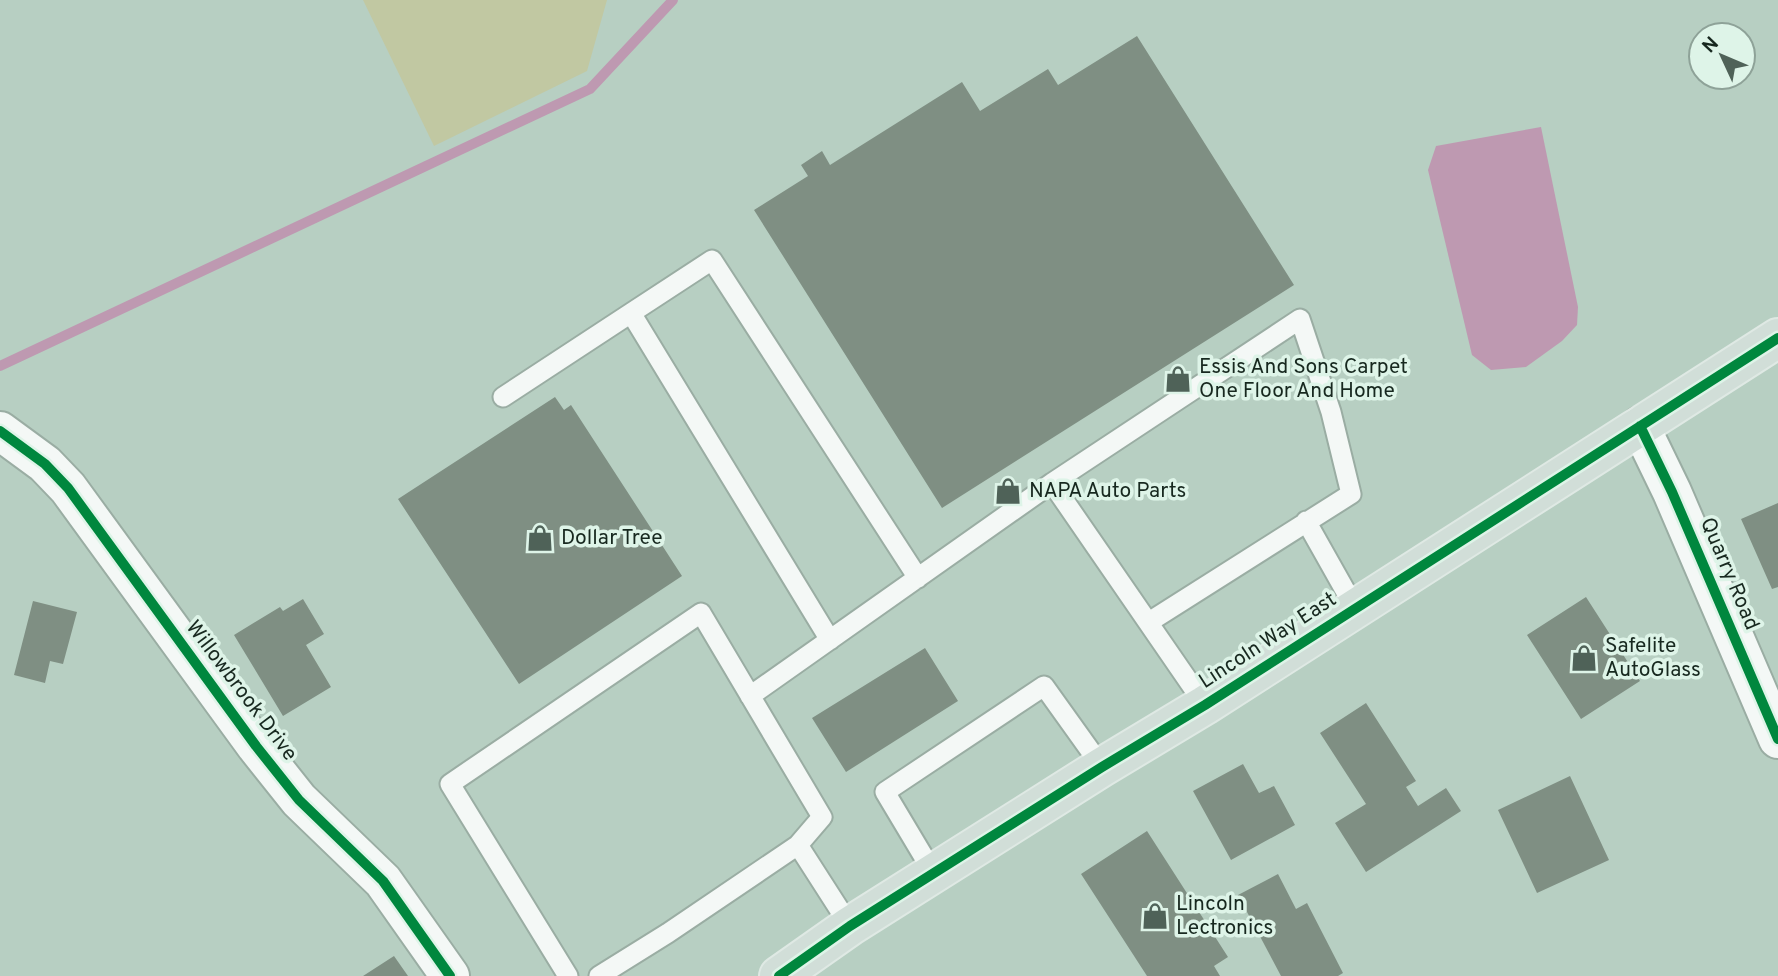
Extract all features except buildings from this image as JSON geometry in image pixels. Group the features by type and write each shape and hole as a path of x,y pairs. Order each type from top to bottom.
{"highway":[{"name":"Lincoln Way East","path":"791,973 850,926 1205,705 1778,338"}],"street":[{"name":"Quarry Road","path":"1640,426 1678,504 1778,738"},
{"name":"Willowbrook Drive","path":"0,430 45,464 68,488 256,746 299,800 383,881 450,976"}],"lane":[{"path":"503,397 712,260 918,578"},
{"path":"631,313 830,640"},
{"path":"750,696 1052,484 1300,319 1331,412 1351,494 1149,622"},
{"path":"1052,484 1205,705"},
{"path":"1307,521 1355,608"},
{"path":"568,976 450,784 701,614 822,817 798,845 599,976"},
{"path":"934,874 885,792 1044,686 1102,767"},
{"path":"798,845 850,926"}],"green space":[{"path":"363,0 607,0 587,71 434,146"}],"shaded area":[{"path":"1541,127 1578,307 1577,325 1562,341 1526,367 1491,370 1472,355 1428,170 1436,146"}],"waterway":[{"path":"0,366 590,89 673,0"}],"cycle path":[{"path":"779,976 850,926 1205,705 1778,338"},
{"path":"1640,426 1672,492 1778,739"},
{"path":"0,431 45,464 68,488 256,746 299,800 383,881 450,976"}],"place":[{"name":"Essis And Sons Carpet One Floor And Home","path":"1178,379"},
{"name":"NAPA Auto Parts","path":"1008,491"},
{"name":"Dollar Tree","path":"540,538"},
{"name":"Safelite AutoGlass","path":"1584,658"},
{"name":"Lincoln Lectronics","path":"1155,916"}]}
